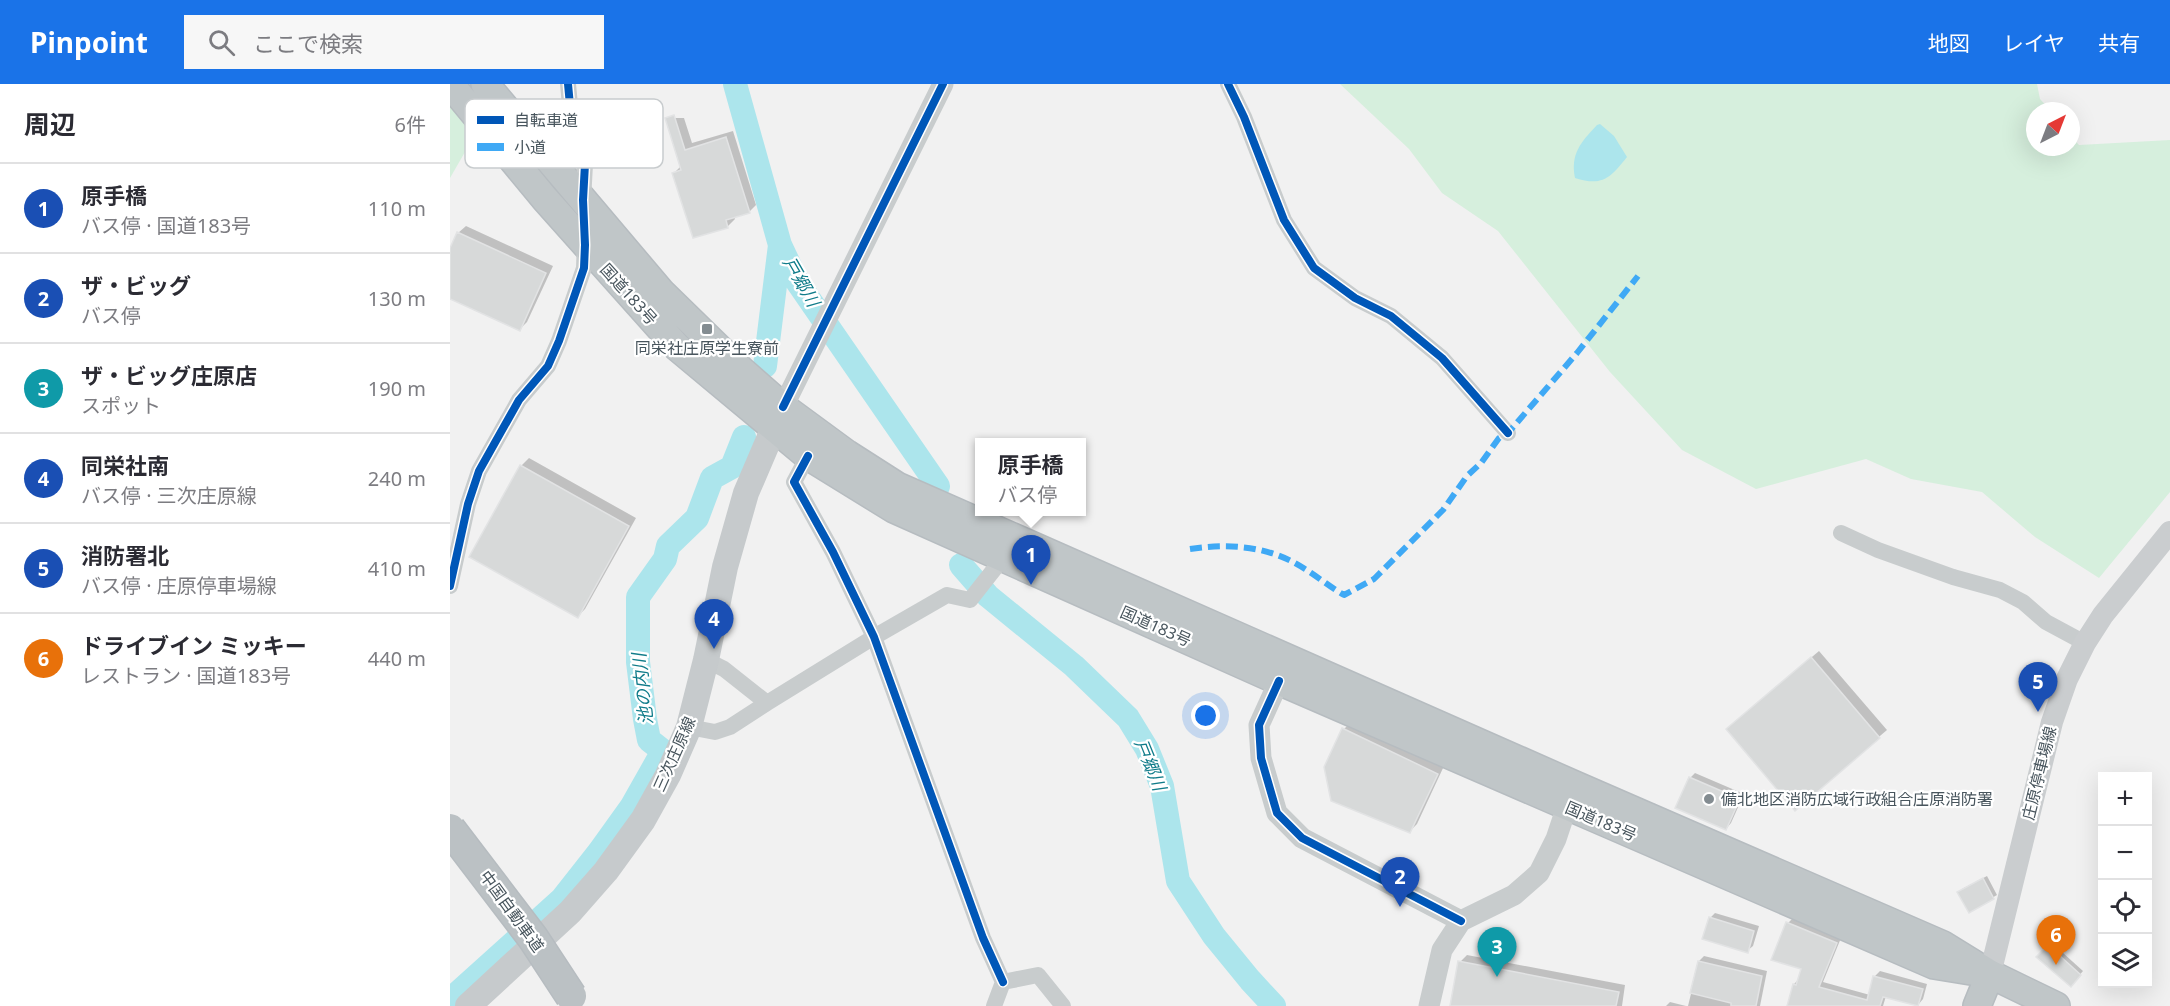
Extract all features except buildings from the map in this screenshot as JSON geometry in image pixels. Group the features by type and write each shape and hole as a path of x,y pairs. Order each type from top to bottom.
{"highway":[{"name":"国道183号","path":"450,84 465,102"},
{"name":"国道183号","path":"485,84 498,99"},
{"name":"国道183号","path":"520,168 585,245 677,347 778,418 847,454 897,486 1934,965 1990,974 2056,1006"},
{"name":"国道183号","path":"556,168 661,292 741,370 808,456 894,509 1003,558 1279,681 1570,796"},
{"name":"中国自動車道","path":"450,829 533,938 562,1001"},
{"name":"中国自動車道","path":"450,862 514,948 562,1001"},
{"path":"1977,1006 1990,974"},
{"path":"1990,974 1990,1006"}],"main road":[{"name":"三次庄原線","path":"468,1006 570,912 606,871 643,820 668,775 689,727 706,660 725,567 746,493 778,418"},
{"name":"庄原停車場線","path":"1990,974 2052,722 2067,678 2103,615 2170,532"}],"street":[{"path":"568,84 569,99"},
{"path":"778,418 943,84"},
{"path":"1228,84 1244,117 1284,220 1314,268 1355,298 1391,316 1442,358 1508,433"},
{"path":"450,586 468,504 479,471 519,400 548,366 559,342 584,268 585,168"},
{"path":"808,456 794,482 833,552 874,636 983,938 1003,982"},
{"path":"1841,533 1953,577 2000,590 2023,602 2046,622 2085,644"},
{"path":"689,727 715,732 730,727 874,636 947,595 970,600 1003,558"},
{"path":"706,660 724,669 767,703"},
{"path":"1279,681 1259,725 1261,758 1277,813 1302,838 1461,921"},
{"path":"1429,1006 1442,950 1461,921 1514,895 1539,873 1556,839 1570,796"},
{"path":"1003,982 1038,975 1063,1006"},
{"path":"994,1006 994,1000 1003,982"}],"green space":[{"path":"450,84 490,84 486,99 465,99 465,152 450,178"},
{"path":"1340,84 2037,84 2043,102 2026,102 2026,156 2080,156 2080,145 2170,140 2170,492 2099,578 2035,537 1982,492 1911,479 1866,459 1756,489 1682,450 1610,372 1498,231 1442,193 1409,149"}],"water":[{"path":"1600,124 1614,136 1627,157 1611,175 1600,181 1575,178 1574,162 1578,149 1591,131"}],"waterway":[{"name":"戸郷川","path":"735,84 780,245 798,283 938,486"},
{"name":"池の内川","path":"765,366 780,245"},
{"name":"池の内川","path":"450,1000 562,899 632,806 663,751 649,740 645,719 638,662 638,597 665,559 668,546 697,518 712,478 732,467 744,437"},
{"name":"戸郷川","path":"961,565 988,596 1074,666 1128,718 1147,749 1162,786 1178,881 1214,936 1274,1006"}],"marked path":[{"path":"1190,549 1235,547 1278,555 1292,561 1344,595 1374,579 1443,510 1467,476 1481,463 1499,438 1508,433 1577,353 1638,276"}],"cycle path":[{"path":"568,84 569,99"},
{"path":"783,407 943,84"},
{"path":"1228,84 1244,117 1284,220 1314,268 1355,298 1391,316 1442,358 1508,433"},
{"path":"450,586 468,504 479,471 519,400 548,366 584,268 585,168"},
{"path":"808,456 794,482 833,552 874,637 983,938 1003,982"},
{"path":"1279,681 1259,725 1261,758 1277,813 1302,838 1461,921"}],"place":[{"name":"同栄社庄原学生寮前","path":"707,329"},
{"name":"原手橋","path":"1031,585"},
{"name":"同栄社南","path":"714,649"},
{"name":"消防署北","path":"2038,712"},
{"name":"備北地区消防広域行政組合庄原消防署","path":"1709,799"},
{"name":"ザ・ビッグ","path":"1400,907"},
{"name":"ドライブイン ミッキー","path":"2056,965"},
{"name":"ザ・ビッグ庄原店","path":"1497,977"}]}
